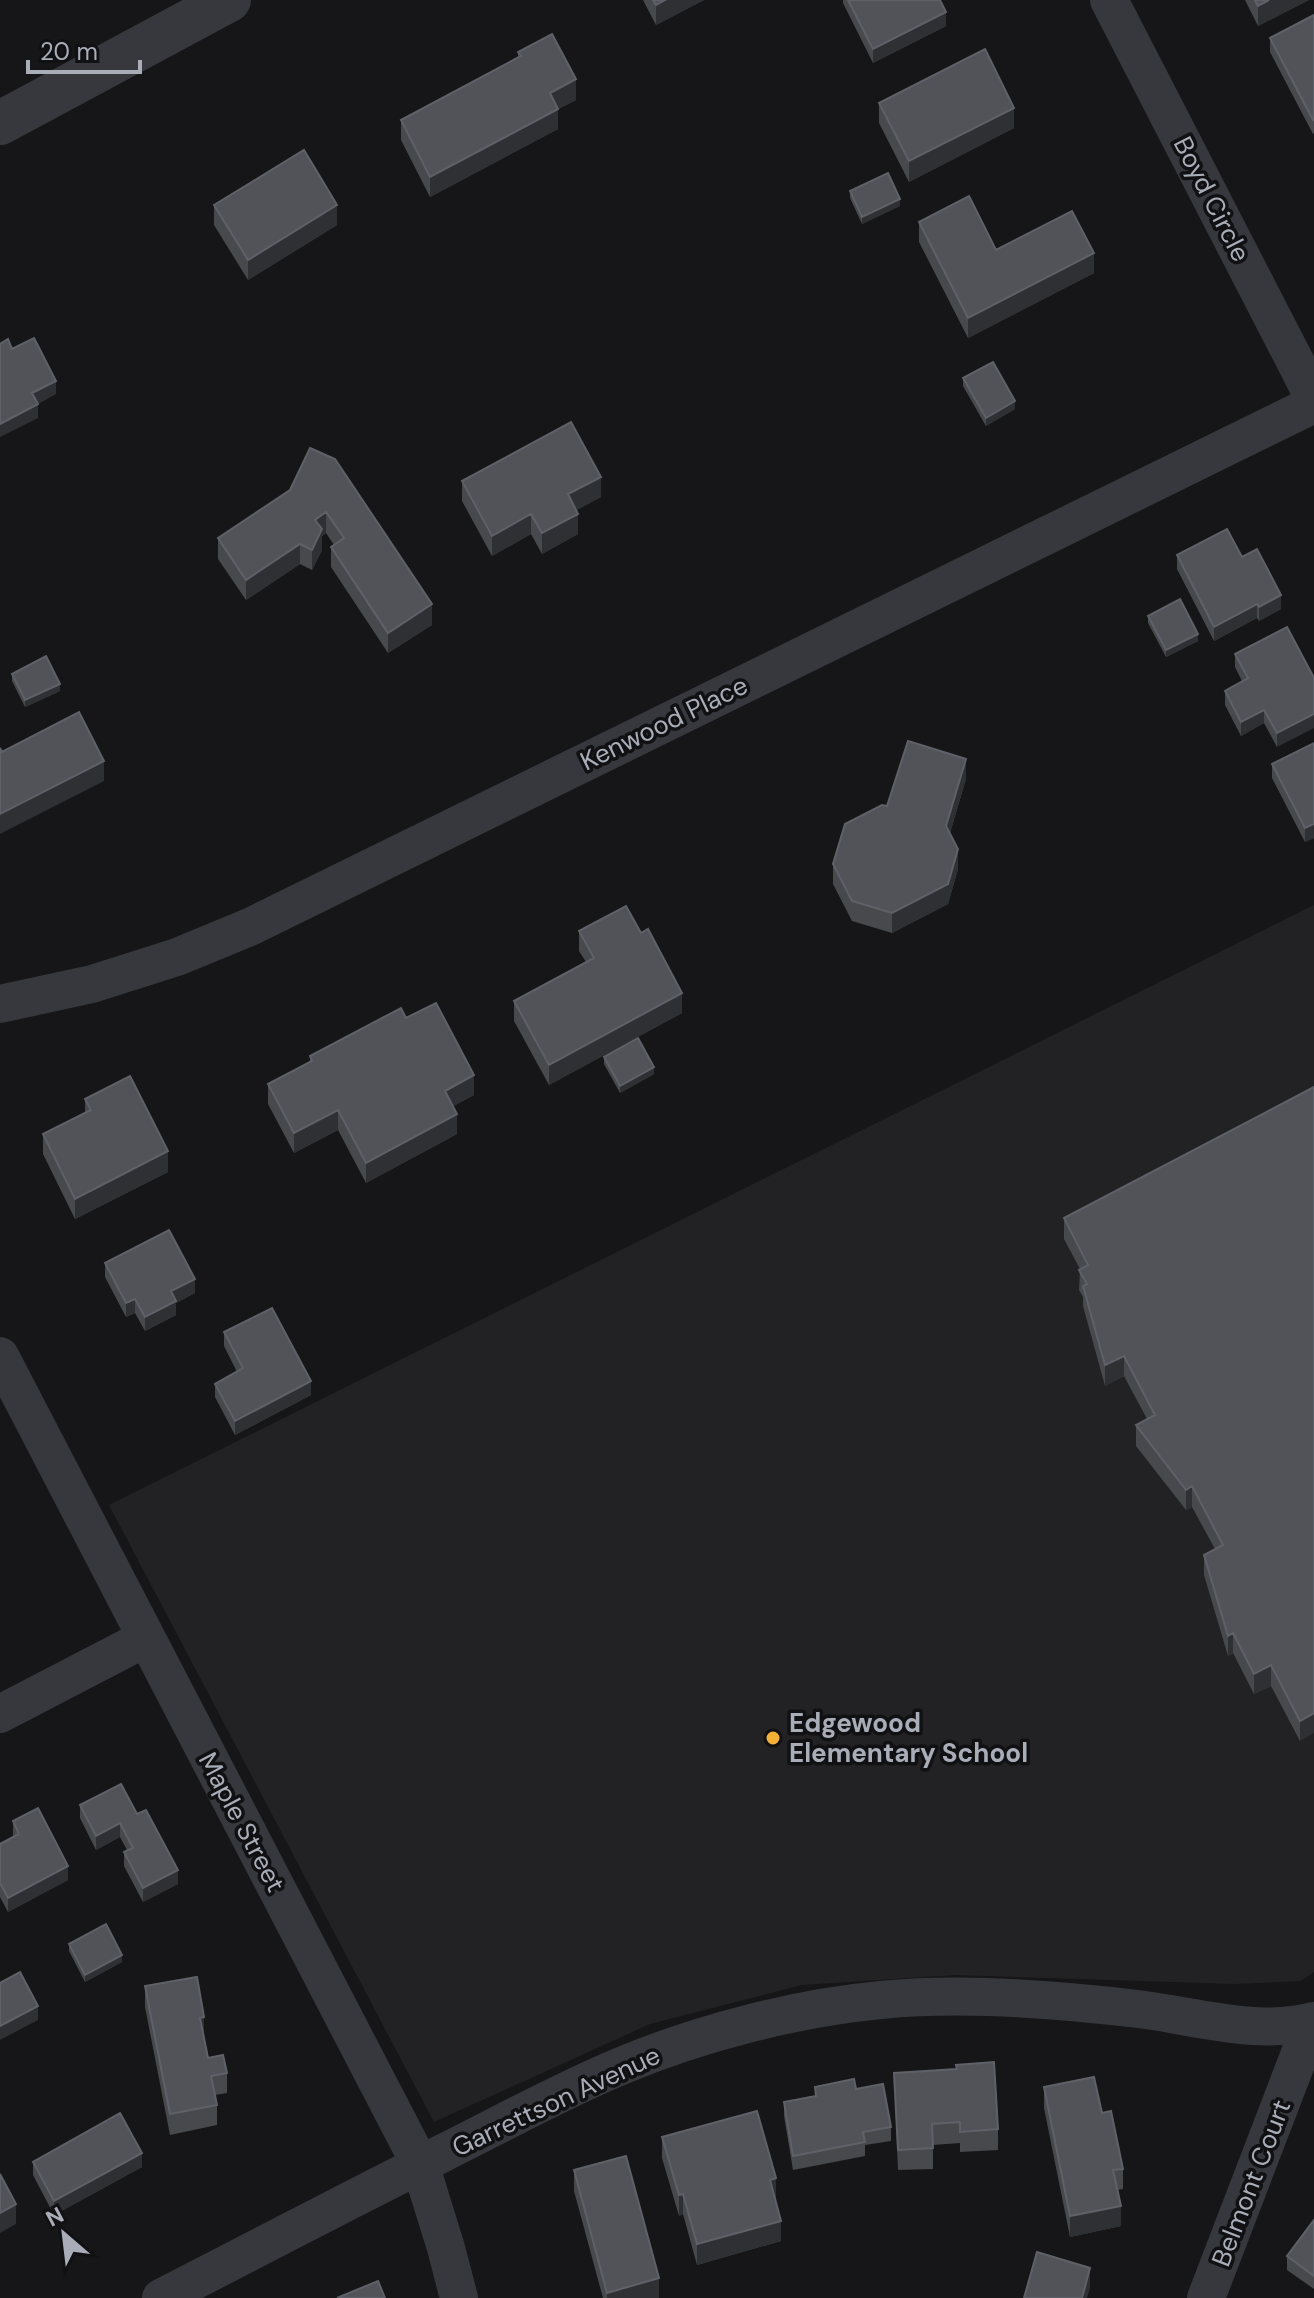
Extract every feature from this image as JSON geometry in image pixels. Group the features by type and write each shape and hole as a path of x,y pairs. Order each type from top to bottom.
{"street":[{"path":"0,123 229,0"},
{"name":"Boyd Circle","path":"1109,0 1314,401"},
{"name":"Kenwood Place","path":"0,1004 92,984 177,957 252,926 1314,401"},
{"name":"Maple Street","path":"0,1356 420,2164 459,2298"},
{"path":"0,1714 146,1638"},
{"name":"Garrettson Avenue","path":"161,2298 420,2164 622,2066 725,2030 828,2007 931,1997 1065,2000 1248,2026 1278,2027 1313,2022"},
{"name":"Belmont Court","path":"1206,2298 1313,2022"}],"shaded area":[{"name":"Edgewood Elementary School","path":"1314,905 1314,1972 1301,1981 1236,1984 956,1975 802,1985 650,2024 434,2122 109,1505"}],"building":[{"path":"848,0 940,0 946,12 873,49"},
{"path":"1255,0 1269,0 1258,6"},
{"path":"1314,15 1314,119 1313,120 1270,38"},
{"path":"552,34 576,79 550,93 558,109 430,177 401,120 521,56 518,52"},
{"path":"985,49 1014,108 909,161 879,103"},
{"path":"304,150 337,205 248,260 214,205"},
{"path":"888,173 900,199 862,217 850,191"},
{"path":"969,196 996,250 1072,211 1094,253 968,318 919,222"},
{"path":"34,338 56,381 32,393 38,404 0,424 0,344 8,339 12,349"},
{"path":"993,362 1015,401 986,418 963,378"},
{"path":"571,422 601,477 568,494 578,514 542,533 531,514 492,536 462,481"},
{"path":"310,448 335,459 432,604 388,633 331,547 344,538 326,512 315,520 322,529 312,550 300,544 246,580 218,538 290,490"},
{"path":"1227,529 1242,557 1257,549 1281,595 1214,627 1177,555"},
{"path":"1180,599 1198,634 1166,650 1148,616"},
{"path":"1287,627 1314,678 1314,714 1277,733 1264,710 1241,722 1225,691 1248,678 1235,654"},
{"path":"46,656 60,684 25,700 12,674"},
{"path":"79,712 104,761 0,814 0,748 2,752"},
{"path":"908,741 966,759 946,826 958,849 948,884 892,913 852,901 833,864 845,824 882,805 887,806"},
{"path":"1314,743 1314,824 1305,828 1272,764"},
{"path":"626,906 641,933 648,929 682,993 549,1065 514,1001 594,958 579,931"},
{"path":"436,1003 474,1075 445,1091 457,1114 366,1163 338,1110 294,1133 268,1084 312,1061 310,1056 401,1008 406,1018"},
{"path":"638,1038 654,1067 620,1086 604,1057"},
{"path":"130,1076 168,1151 75,1199 43,1134 91,1110 85,1099"},
{"path":"1314,1087 1314,1713 1300,1721 1271,1665 1254,1674 1233,1633 1228,1636 1204,1555 1223,1545 1192,1486 1186,1490 1136,1425 1155,1415 1124,1356 1105,1365 1083,1286 1087,1284 1079,1270 1088,1265 1064,1218"},
{"path":"169,1230 195,1279 171,1291 176,1301 145,1317 135,1299 126,1303 105,1263"},
{"path":"272,1308 311,1381 235,1421 215,1384 243,1368 224,1332"},
{"path":"121,1784 137,1814 146,1810 178,1870 143,1888 124,1852 133,1848 120,1823 96,1836 80,1805"},
{"path":"38,1808 68,1866 8,1898 0,1883 0,1844 19,1834 13,1821"},
{"path":"106,1924 122,1955 85,1975 69,1944"},
{"path":"20,1972 38,2006 0,2026 0,1983"},
{"path":"197,1977 204,2017 200,2018 208,2058 223,2055 227,2073 211,2076 217,2105 170,2114 145,1986"},
{"path":"994,2062 998,2129 960,2132 960,2122 932,2124 933,2148 898,2150 894,2073 957,2069 956,2065"},
{"path":"1094,2077 1102,2113 1111,2111 1123,2169 1113,2170 1121,2206 1070,2216 1044,2087"},
{"path":"854,2079 856,2089 883,2084 891,2127 863,2132 865,2142 793,2156 784,2102 816,2096 815,2087"},
{"path":"757,2111 776,2178 770,2180 781,2221 697,2244 662,2137"},
{"path":"120,2113 142,2153 54,2201 33,2162"},
{"path":"626,2156 659,2278 607,2293 574,2170"},
{"path":"0,2174 16,2204 0,2213"},
{"path":"1314,2220 1314,2276 1287,2256"},
{"path":"1037,2252 1090,2268 1082,2298 1024,2298"},
{"path":"378,2281 385,2298 337,2298"}],"place":[{"name":"Edgewood Elementary School","path":"773,1738"}]}
